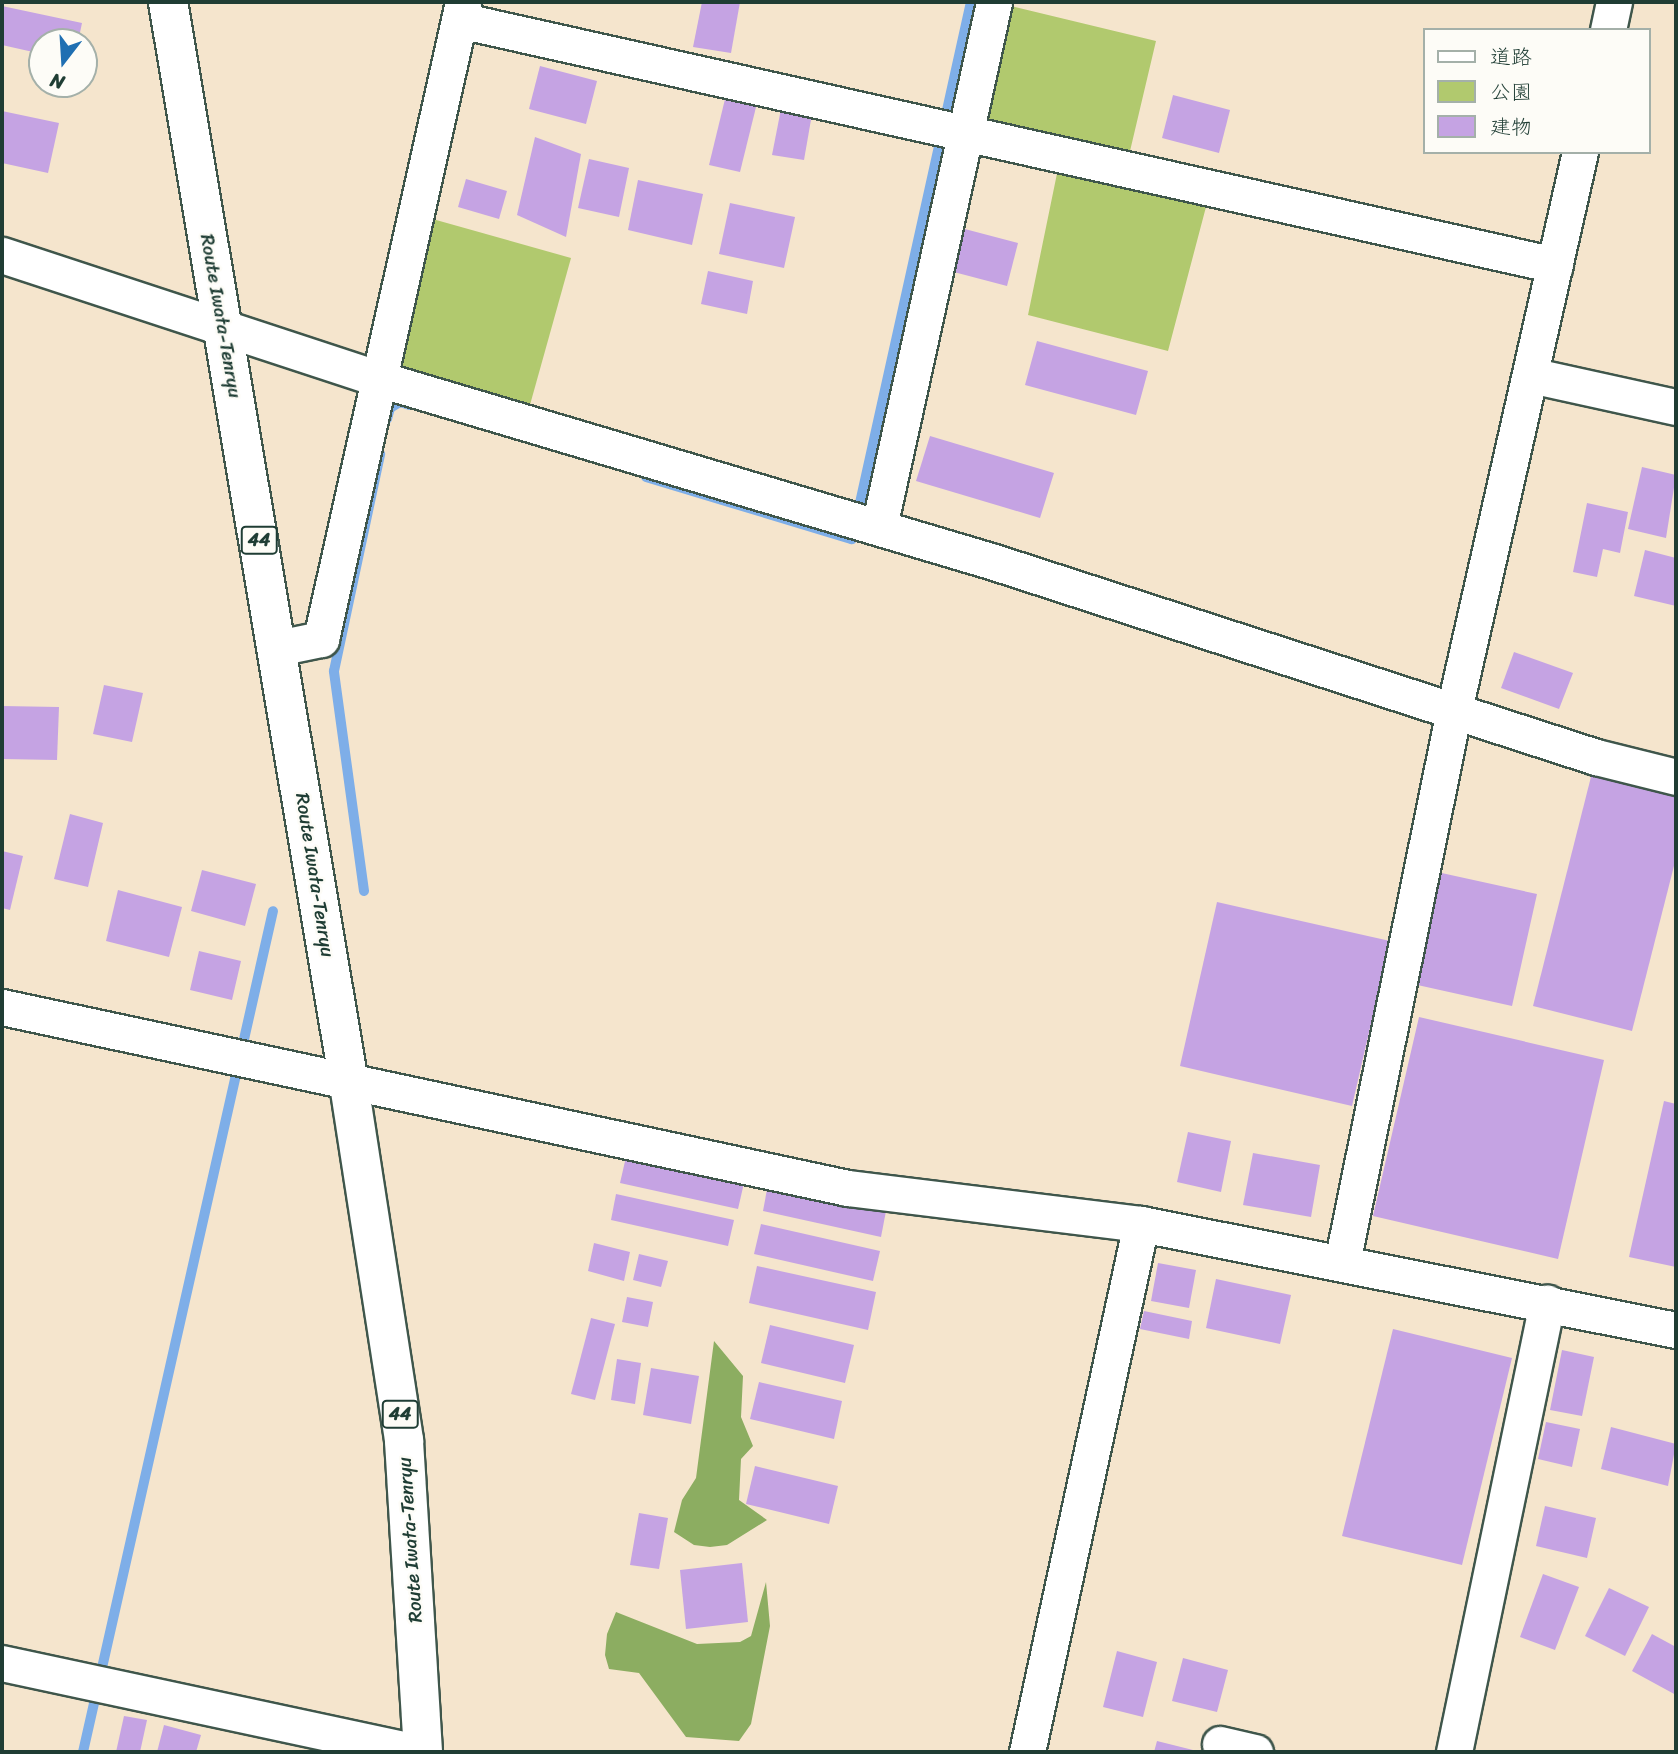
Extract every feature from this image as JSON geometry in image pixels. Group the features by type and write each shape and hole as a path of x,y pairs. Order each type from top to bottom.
{"main road":[{"name":"Route Iwata-Tenryu","path":"169,2 348,1078 404,1441 423,1752"}],"street":[{"path":"879,527 994,2"},
{"path":"1608,28 1614,2"},
{"path":"277,648 321,639 461,11 965,133 1555,265"},
{"path":"1342,1263 1454,710 1580,154"},
{"path":"2,255 379,379 879,527 1596,757 1676,777"},
{"path":"1530,375 1676,407"},
{"path":"2,1007 348,1078 848,1188 1142,1224 1676,1330"},
{"path":"1027,1752 1142,1224"},
{"path":"1454,1752 1547,1303"},
{"path":"2,1663 416,1752"},
{"path":"1220,1744 1255,1752"}],"green space":[{"path":"994,2 1156,41 1126,168 1211,188 1168,351 1028,315 1061,154 965,133"},
{"path":"429,218 571,258 528,412 391,369"},
{"path":"714,1341 743,1376 741,1417 753,1446 741,1459 739,1500 767,1520 727,1545 710,1547 694,1545 674,1532 682,1500 696,1478"},
{"path":"766,1582 770,1626 751,1724 739,1741 686,1737 639,1673 609,1669 605,1655 607,1634 616,1612 697,1644 740,1642 751,1636"}],"building":[{"path":"702,2 740,2 731,53 693,47"},
{"path":"2,6 82,23 81,28 28,28 28,51 2,45"},
{"path":"540,66 597,81 586,124 529,109"},
{"path":"726,95 757,103 740,172 709,165"},
{"path":"1173,95 1230,110 1219,153 1162,138"},
{"path":"781,109 812,114 804,160 772,155"},
{"path":"2,111 59,123 48,173 2,163"},
{"path":"535,137 581,154 566,237 517,215"},
{"path":"589,159 629,168 619,217 578,208"},
{"path":"466,179 507,191 499,219 458,207"},
{"path":"638,180 703,194 692,245 628,230"},
{"path":"730,203 795,217 784,268 719,254"},
{"path":"961,228 1018,243 1007,286 950,271"},
{"path":"708,271 753,281 747,314 701,304"},
{"path":"1037,341 1148,371 1136,415 1025,385"},
{"path":"930,436 1054,473 1040,518 916,481"},
{"path":"1642,467 1676,475 1666,538 1628,529"},
{"path":"1587,503 1628,512 1620,553 1603,549 1597,577 1573,572"},
{"path":"1645,550 1676,558 1676,606 1634,596"},
{"path":"1514,652 1573,673 1559,709 1501,688"},
{"path":"104,685 143,693 132,742 93,734"},
{"path":"2,706 59,707 57,760 2,759"},
{"path":"1596,757 1676,777 1676,858 1632,1031 1533,1006"},
{"path":"70,814 103,823 88,887 54,879"},
{"path":"2,851 23,856 10,910 2,908"},
{"path":"202,870 256,884 245,926 191,911"},
{"path":"1437,872 1537,894 1512,1006 1413,984"},
{"path":"118,890 182,907 169,957 106,941"},
{"path":"1217,902 1390,941 1352,1106 1180,1066"},
{"path":"199,951 241,961 232,1000 190,990"},
{"path":"1419,1017 1604,1060 1558,1259 1373,1216"},
{"path":"1664,1101 1676,1104 1676,1267 1629,1257"},
{"path":"1188,1132 1231,1141 1221,1192 1177,1182"},
{"path":"1253,1153 1320,1165 1311,1217 1243,1205"},
{"path":"626,1157 744,1183 738,1209 620,1183"},
{"path":"768,1184 886,1211 881,1237 763,1211"},
{"path":"616,1194 734,1220 728,1246 611,1220"},
{"path":"761,1224 880,1251 873,1281 754,1254"},
{"path":"594,1243 630,1252 624,1281 588,1271"},
{"path":"639,1254 668,1261 661,1287 633,1280"},
{"path":"1158,1263 1196,1270 1189,1308 1151,1301"},
{"path":"757,1266 876,1292 868,1330 749,1303"},
{"path":"1216,1279 1291,1295 1280,1344 1206,1328"},
{"path":"627,1297 653,1302 648,1327 622,1322"},
{"path":"1144,1311 1192,1321 1189,1339 1140,1329"},
{"path":"591,1318 615,1324 595,1400 571,1394"},
{"path":"770,1325 854,1345 845,1383 761,1363"},
{"path":"1393,1329 1512,1358 1462,1565 1342,1536"},
{"path":"1562,1350 1594,1357 1582,1416 1550,1410"},
{"path":"617,1359 641,1363 635,1404 611,1400"},
{"path":"651,1368 699,1376 691,1424 643,1415"},
{"path":"759,1382 842,1401 834,1439 750,1419"},
{"path":"1546,1422 1580,1429 1572,1467 1538,1459"},
{"path":"1611,1427 1676,1444 1668,1486 1601,1469"},
{"path":"755,1466 838,1486 829,1524 746,1504"},
{"path":"1545,1506 1596,1518 1587,1558 1536,1546"},
{"path":"639,1513 668,1518 659,1569 630,1565"},
{"path":"742,1563 748,1622 686,1629 680,1570"},
{"path":"1543,1574 1579,1587 1555,1650 1520,1637"},
{"path":"1609,1588 1649,1607 1625,1656 1585,1636"},
{"path":"1652,1634 1676,1647 1676,1695 1632,1671"},
{"path":"1117,1651 1157,1662 1143,1717 1103,1707"},
{"path":"1183,1658 1228,1670 1217,1712 1172,1701"},
{"path":"124,1716 147,1720 140,1752 116,1752"},
{"path":"164,1725 201,1735 196,1752 157,1752"},
{"path":"1157,1741 1197,1751 1197,1752 1154,1752"}],"waterway":[{"path":"646,477 852,539 971,2"},
{"path":"387,419 390,408 400,402 410,405"},
{"path":"364,891 334,671 380,454"},
{"path":"83,1752 273,911"}]}
